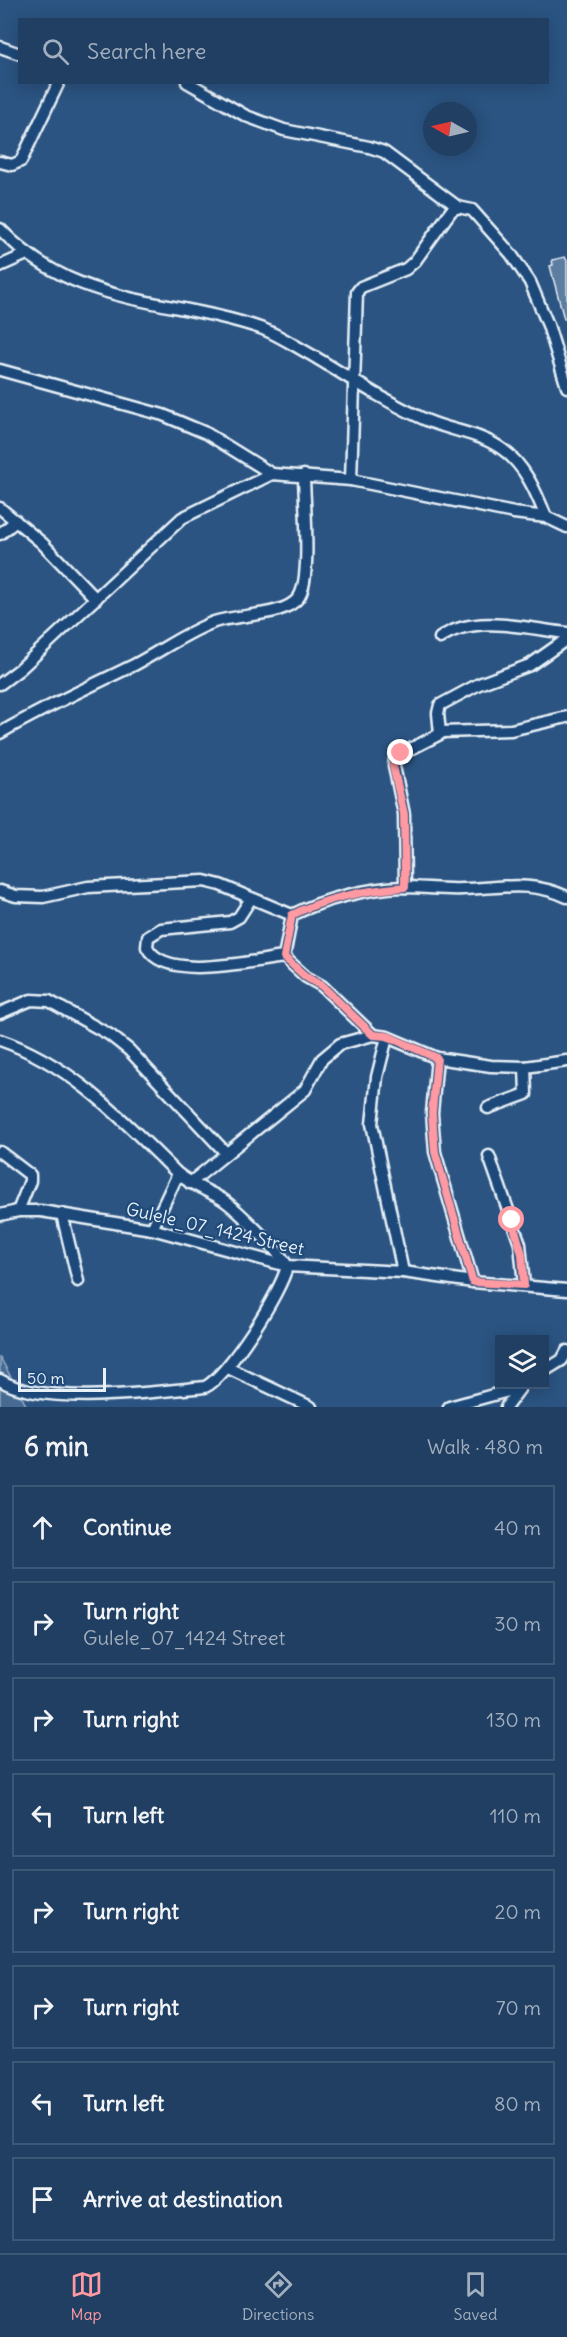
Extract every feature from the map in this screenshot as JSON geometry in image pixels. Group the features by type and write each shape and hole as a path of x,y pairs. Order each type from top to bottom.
{"street":[{"path":"0,47 18,53"},
{"path":"0,162 12,165 21,161 57,84"},
{"path":"190,84 246,116 284,130 384,152 458,207 472,210 511,254 530,282 548,325 567,387"},
{"path":"351,480 357,292 361,287 406,269 415,261 451,211 458,207"},
{"path":"0,229 24,252 65,278 262,329 427,420 485,439 503,449 532,484 546,517"},
{"path":"0,266 24,252"},
{"path":"0,370 163,415 206,433 272,474"},
{"path":"0,684 20,669 182,518 272,474 351,480 514,513 546,517 567,527"},
{"path":"0,733 191,632 241,615 274,612 294,604 301,594 306,562 304,475"},
{"path":"0,508 42,543 96,599"},
{"path":"0,534 16,521"},
{"path":"440,638 458,628 490,625 567,633"},
{"path":"441,732 438,717 440,705 479,684 530,665 567,639"},
{"path":"405,887 404,814 394,761 401,753 441,732 511,730 567,717"},
{"path":"0,891 16,896 43,897 88,887 204,881 220,885 250,900 292,915 304,909 364,892 405,887 440,890 514,885 536,887 567,897"},
{"path":"250,900 239,917 230,922 161,929 148,937 147,947 158,960 177,967 213,966 284,957 306,977 322,986 373,1035"},
{"path":"284,957 292,915"},
{"path":"0,1013 31,1000 49,1001 94,1025 129,1050 226,1153"},
{"path":"190,1183 305,1090 327,1053 340,1044 373,1035 387,1036 437,1058 491,1066 525,1066 567,1061"},
{"path":"387,1036 377,1077 372,1124 403,1272"},
{"path":"0,1040 26,1049 82,1083 178,1174 223,1200 238,1212 286,1266 282,1284 228,1368 214,1383 205,1387 95,1396 50,1394 12,1388 0,1380"},
{"path":"437,1058 432,1113 435,1152 473,1282"},
{"path":"488,1108 526,1094 525,1066"},
{"path":"0,1152 30,1175 18,1211"},
{"path":"489,1156 520,1245 524,1285"},
{"path":"152,1229 178,1174"},
{"name":"Gulele_07_1424 Street","path":"0,1215 18,1211 62,1214 152,1229 286,1266 403,1272 473,1282 567,1290"},
{"path":"62,1214 78,1281"},
{"path":"549,1368 565,1359"},
{"path":"228,1368 311,1407"},
{"path":"450,1407 512,1389"},
{"path":"506,1407 520,1389"}],"shaded area":[{"path":"0,1357 27,1407 0,1407"}],"building":[{"path":"565,257 567,261 567,319 564,319 550,266 553,265 552,260"}],"route":[{"path":"401,753 395,757 393,766 404,814 405,887 364,892 304,909 292,915 284,957 346,1007 373,1035 387,1036 437,1058 432,1113 435,1152 452,1217 473,1282 524,1285 522,1254 512,1220"}]}
